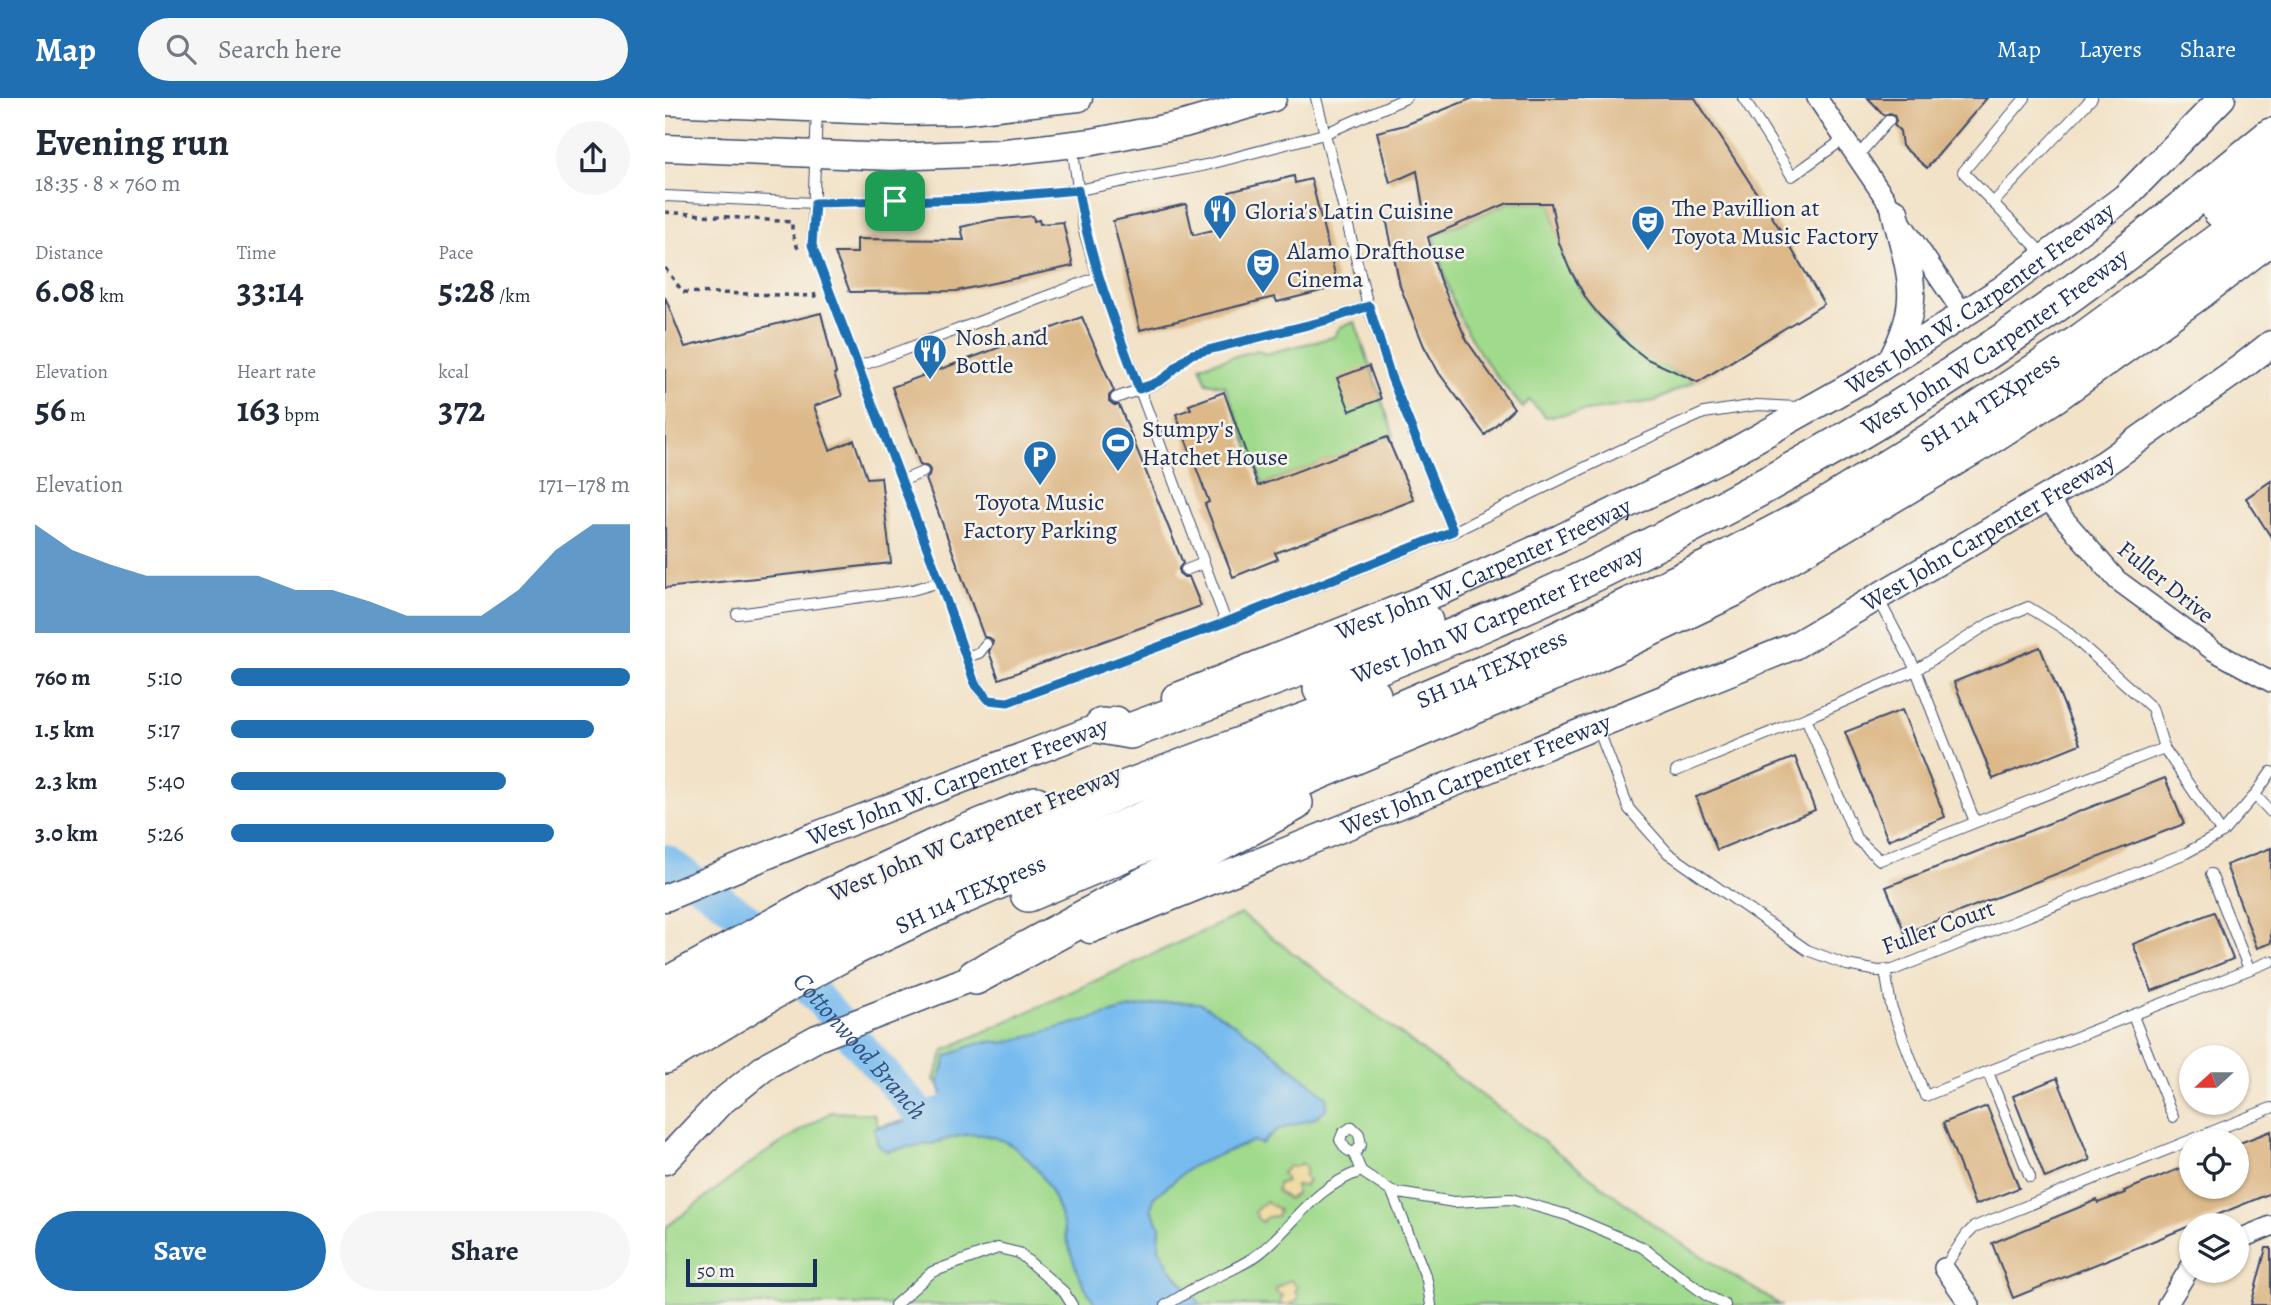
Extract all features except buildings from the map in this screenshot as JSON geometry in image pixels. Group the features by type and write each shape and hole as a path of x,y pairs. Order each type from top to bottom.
{"highway":[{"name":"West John W Carpenter Freeway","path":"665,986 766,975 843,934 964,833 1412,653 1614,564 1828,450 1965,365 2047,311 2269,144"},
{"name":"SH 114 TEXpress","path":"843,934 1126,788 1369,696 1606,594 1812,488 1938,414 2061,331 2215,215 2269,144"},
{"name":"SH 114 TEXpress","path":"843,934 963,896 1512,661 1711,566 1822,508 1948,430 2083,340 2228,234 2271,199"},
{"name":"West John W Carpenter Freeway","path":"665,1082 766,975 843,934 1472,707 1584,660 1733,589 1992,436 2055,395 2271,236"},
{"path":"2216,278 2248,274 2271,257"},
{"path":"1102,726 1130,731 1577,565 1614,564"},
{"path":"975,977 1472,707"},
{"path":"665,1018 766,975"},
{"path":"665,1056 766,975"}],"main road":[{"path":"665,148 891,157 983,154 1072,144 1184,124 1273,98"},
{"name":"West John W. Carpenter Freeway","path":"669,896 759,858 1450,588 1666,486 1812,407 1964,315 2125,197 2222,98"},
{"path":"665,102 818,104 899,112 960,111 1074,99 1072,144"},
{"path":"1891,361 1907,326 1913,287 1895,212"},
{"name":"West John Carpenter Freeway","path":"665,1161 720,1104 769,1063 817,1038 893,1010 1794,646 2104,464 2271,344"}],"street":[{"path":"1817,98 1964,315"},
{"name":"Fuller Drive","path":"2047,499 2117,580 2214,651 2271,681"},
{"path":"2249,1235 2271,1226"},
{"path":"1944,1268 1971,1305"},
{"path":"2172,1304 2182,1283"}],"lane":[{"path":"1316,98 1369,306 1391,377 1453,531"},
{"path":"665,196 815,203 975,199 1078,190 1206,165 1324,134 1406,98"},
{"path":"1743,98 1792,176 1844,139"},
{"path":"2025,98 1963,172 2046,256"},
{"path":"1993,203 2092,98"},
{"path":"818,104 812,245 940,582 975,684 989,700 1008,702 1226,622 1453,531 1704,413 1756,405 1812,407"},
{"path":"1856,159 1889,120"},
{"path":"1072,144 1084,231 1098,277 1226,622"},
{"path":"858,367 1098,277"},
{"path":"1116,398 1160,381 1178,362 1192,354 1328,320 1369,306"},
{"path":"901,481 923,472"},
{"path":"1187,570 1204,563"},
{"path":"737,614 912,590 940,582"},
{"path":"1878,597 1916,670 1975,822"},
{"path":"1676,771 1916,670 1990,623 2028,607 2064,629 2152,708 2164,748 2222,833"},
{"path":"965,657 983,648 991,657"},
{"path":"1806,718 1856,838 1879,860 2164,748"},
{"name":"Fuller Court","path":"1597,725 1629,809 1668,853 1807,950 1847,965 1885,970 1893,970 2186,853 2222,833 2271,772"},
{"path":"2255,795 2271,812"},
{"path":"2211,874 2249,968"},
{"path":"1885,970 1891,1006 1925,1096 2271,961"},
{"path":"2133,1016 2173,1116"},
{"path":"1988,1072 2030,1177"},
{"path":"1944,1268 1974,1227 2271,1108"},
{"path":"1354,1154 1361,1171 1392,1192 1454,1202 1511,1199 1567,1214 1642,1247 1706,1295 1725,1305"},
{"path":"1166,1305 1246,1262 1262,1251 1305,1206 1338,1179 1361,1171"},
{"path":"1392,1192 1427,1280 1431,1305"},
{"path":"895,1305 932,1272 998,1248 1019,1253 1064,1292 1072,1305"}],"path":[{"path":"665,212 792,222 798,250"},
{"path":"665,268 683,292 815,296 811,284"}],"green space":[{"path":"1508,203 1551,203 1568,265 1597,313 1639,351 1695,381 1655,401 1546,417 1529,400 1523,408 1493,371 1467,332 1451,295 1434,235"},
{"path":"1355,322 1394,436 1263,484 1225,386 1207,383 1200,366 1257,350 1265,354 1334,337 1340,327"},
{"path":"1241,914 1662,1231 1780,1305 665,1305 665,1228 762,1155 831,1112 874,1114 878,1126 930,1116 941,1104 941,1089 934,1080 944,1050"}],"sand":[{"path":"1302,1163 1306,1169 1304,1177 1308,1180 1305,1186 1296,1185 1296,1194 1288,1199 1277,1191 1278,1184 1286,1181 1282,1173 1289,1166 1295,1167"},
{"path":"1266,1201 1279,1210 1277,1216 1267,1217 1262,1222 1255,1211"},
{"path":"1290,1280 1298,1287 1295,1292 1298,1294 1298,1300 1282,1305 1280,1302 1283,1296 1277,1293 1276,1288"}],"water":[{"path":"1172,1002 1199,1003 1227,1019 1263,1044 1327,1097 1326,1109 1315,1118 1277,1130 1261,1144 1253,1141 1192,1166 1154,1197 1151,1209 1160,1226 1159,1248 1170,1268 1201,1305 1096,1305 1079,1275 1049,1188 1028,1159 1001,1140 984,1135 966,1135 886,1151 878,1145 874,1128 930,1116 938,1110 942,1098 938,1084 947,1056 982,1043 1004,1043 1126,1009"}],"waterway":[{"name":"Cottonwood Branch","path":"665,860 749,920 924,1118 971,1103"}],"place":[{"name":"Gloria's Latin Cuisine","path":"1220,241"},
{"name":"The Pavillion at Toyota Music Factory","path":"1648,252"},
{"name":"Alamo Drafthouse Cinema","path":"1263,295"},
{"name":"Nosh and Bottle","path":"930,381"},
{"name":"Stumpy's Hatchet House","path":"1118,473"},
{"name":"Toyota Music Factory Parking","path":"1040,487"}],"route":[{"path":"1078,190 1084,231 1098,277 1139,389 1160,381 1178,362 1192,354 1328,320 1369,306 1391,377 1453,531 1226,622 1008,702 989,700 975,684 940,582 812,245 815,203 895,201 975,199 1078,190"}]}
